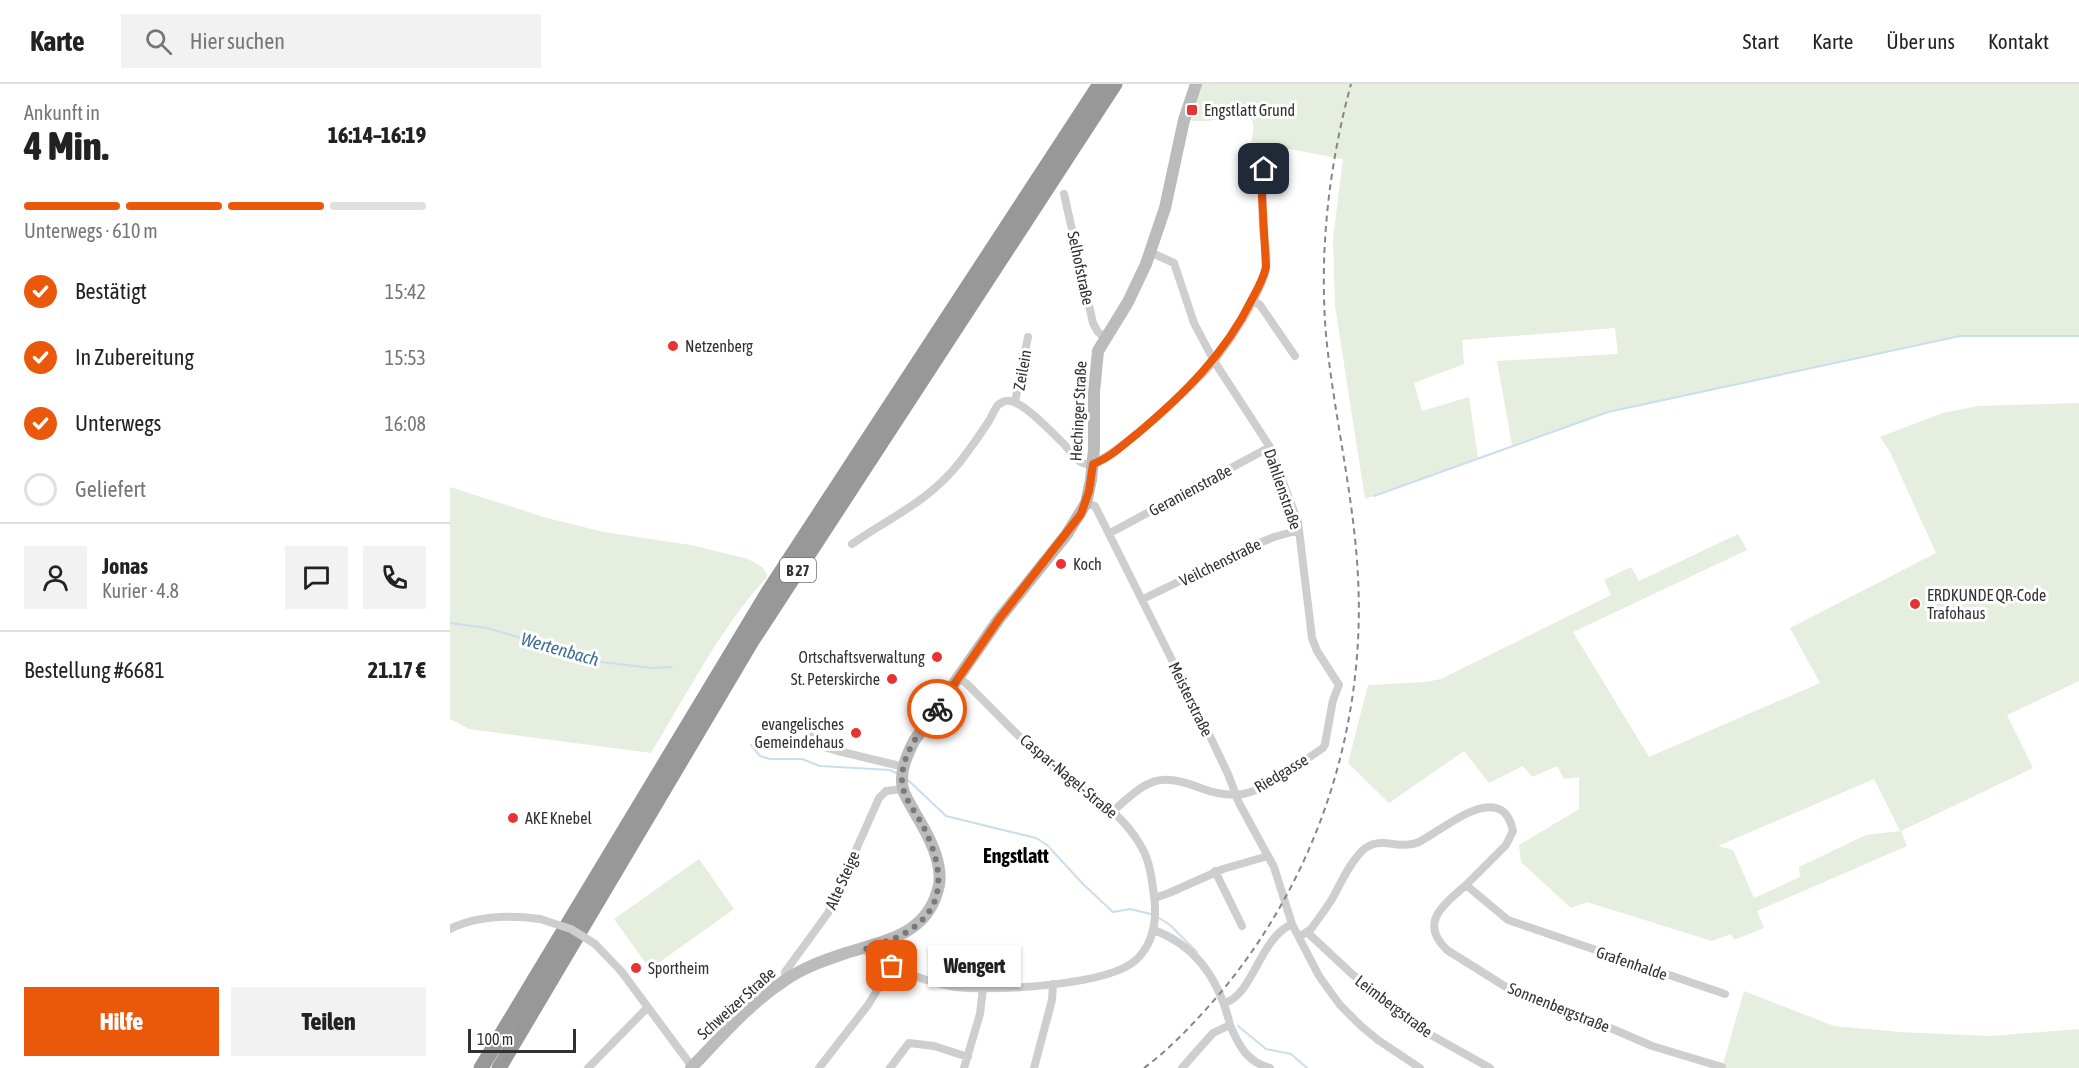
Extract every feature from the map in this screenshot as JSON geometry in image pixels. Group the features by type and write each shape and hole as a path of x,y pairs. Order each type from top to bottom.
{"highway":[{"name":"B 27","path":"481,1068 768,592 1100,84"},
{"name":"B 27","path":"499,1068 752,641 1115,84"}],"street":[{"name":"Hechinger Straße","path":"959,678 1005,612 1067,534 1086,503 1093,464 1095,368 1098,351 1138,284 1150,252 1165,208 1186,112 1195,85"},
{"path":"852,544 909,510 934,490 959,463 998,405 1009,400 1035,416 1077,460 1084,464 1093,464 1110,456 1151,422 1214,361 1242,321 1252,300 1266,267 1262,196 1264,169"},
{"name":"Selhofstraße","path":"1064,194 1093,323 1105,338"},
{"name":"Dahlienstraße","path":"1150,252 1174,263 1194,323 1214,361 1270,447 1298,522 1312,638 1317,651 1339,685"},
{"path":"1252,300 1260,305 1295,356"},
{"name":"Zeilein","path":"1015,402 1028,337"},
{"name":"Geranienstraße","path":"1110,533 1270,447"},
{"name":"Meisterstraße","path":"1086,503 1095,507 1143,599 1213,743 1235,795 1274,867 1292,924 1319,976 1340,1005 1378,1040 1420,1068"},
{"name":"Veilchenstraße","path":"1143,599 1252,546 1299,530"},
{"path":"903,785 904,767 914,741 959,678"},
{"name":"Caspar-Nagel-Straße","path":"866,948 871,957 934,982 956,987 983,988 1053,984 1108,974 1131,964 1144,952 1154,926 1156,910 1152,877 1143,849 1135,836 1113,811 1051,765 959,678"},
{"name":"Riedgasse","path":"1113,811 1133,793 1151,782 1164,779 1181,780 1219,795 1235,795 1260,789 1323,748 1333,700 1339,685"},
{"path":"808,734 815,741 838,751 904,767"},
{"name":"Schweizer Straße","path":"692,1068 743,1015 786,979 820,963 904,934 915,927 932,905 939,884 937,859 903,785"},
{"name":"Alte Steige","path":"786,979 785,972 809,941 835,898 879,798 886,792 903,785"},
{"name":"Sonnenbergstraße","path":"1308,933 1362,851 1379,842 1410,844 1476,810 1492,807 1509,818 1513,831 1506,845 1444,905 1435,919 1435,934 1439,942 1447,950 1514,992 1553,1008 1592,1020 1652,1046 1722,1067"},
{"path":"1155,898 1215,872 1268,856"},
{"path":"1215,872 1242,927"},
{"name":"Grafenhalde","path":"1466,885 1508,920 1725,994"},
{"path":"450,928 468,922 498,917 540,919 571,929 595,944 621,971 692,1068"},
{"path":"1225,1003 1237,997 1272,939 1278,932 1292,924"},
{"path":"1154,926 1172,936 1212,977 1225,1003 1230,1025 1243,1053 1251,1060 1270,1068"},
{"path":"1299,937 1308,933"},
{"name":"Leimbergstraße","path":"1308,933 1352,974 1431,1035 1490,1068"},
{"path":"819,1068 868,1005 892,966"},
{"path":"1034,1068 1052,1000 1053,984"},
{"path":"964,1068 980,1014 983,988"},
{"path":"591,1067 648,1007"},
{"path":"1182,1068 1214,1033 1230,1025"},
{"path":"890,1068 909,1043 934,1046 968,1057"}],"green space":[{"path":"1196,84 2079,84 2079,336 1960,336 1608,412 1512,445 1497,361 1618,354 1615,328 1462,340 1464,364 1414,383 1422,411 1469,397 1478,458 1365,499 1335,306 1333,239 1343,159 1251,142 1253,124 1248,116 1244,115 1206,121 1184,120"},
{"path":"2079,403 2079,681 2007,715 2033,768 1901,831 1907,846 1757,911 1764,928 1734,940 1731,934 1712,941 1587,902 1571,908 1521,862 1519,845 1579,809 1579,777 1564,779 1557,766 1532,777 1523,766 1489,783 1464,751 1389,803 1348,763 1368,685 1441,679 1611,595 1604,580 1631,567 1639,581 1738,534 1747,550 1573,632 1649,757 1820,683 1790,628 1936,553 1890,452 1880,437 1943,413 1978,406","holes":["1874,779 1900,831 1866,835 1799,867 1800,877 1754,898 1733,850 1718,846"]},
{"path":"450,487 547,518 604,532 691,545 748,559 762,567 767,574 766,578 718,641 651,753 469,729 450,719"},
{"path":"699,859 734,909 650,969 614,919"},
{"path":"1744,991 1834,1026 1899,1032 1991,1036 2079,1029 2079,1068 1722,1068"}],"waterway":[{"path":"1374,496 1608,412 1960,336 2079,336"},
{"name":"Wertenbach","path":"450,623 487,628 602,662 651,668 672,667"},
{"name":"Wertenbach","path":"751,745 760,756 770,759 802,759 820,766 890,770 898,774"},
{"name":"Wertenbach","path":"908,780 946,816 1036,838 1047,845 1113,912 1130,909 1151,914"},
{"name":"Wertenbach","path":"1159,918 1170,925 1197,952"},
{"name":"Wertenbach","path":"1238,1026 1266,1049 1291,1054 1307,1068"}],"railway":[{"path":"1144,1068 1173,1044 1216,998 1251,953 1282,904 1307,854 1328,801 1343,747 1353,691 1358,634 1358,577 1352,516 1326,335 1324,272 1332,177 1351,84"}],"way so far":[{"path":"892,966 871,957 866,948 904,934 915,927 932,905 939,884 937,859 924,828 903,789 902,781 907,756 914,741 937,709"}],"place":[{"name":"Engstlatt Grund","path":"1192,110"},
{"name":"Netzenberg","path":"673,346"},
{"name":"Koch","path":"1061,564"},
{"name":"ERDKUNDE QR-Code Trafohaus","path":"1915,604"},
{"name":"Ortschaftsverwaltung","path":"937,657"},
{"name":"St. Peterskirche","path":"892,679"},
{"name":"evangelisches Gemeindehaus","path":"856,733"},
{"name":"AKE Knebel","path":"513,818"},
{"name":"Wengert","path":"892,966"},
{"name":"Sportheim","path":"636,968"}],"district":[{"name":"Engstlatt","path":"1016,855"}],"route":[{"path":"937,709 999,619 1081,514 1089,491 1093,464 1110,456 1151,422 1208,368 1242,321 1264,276 1266,267 1262,196 1264,169"}]}
